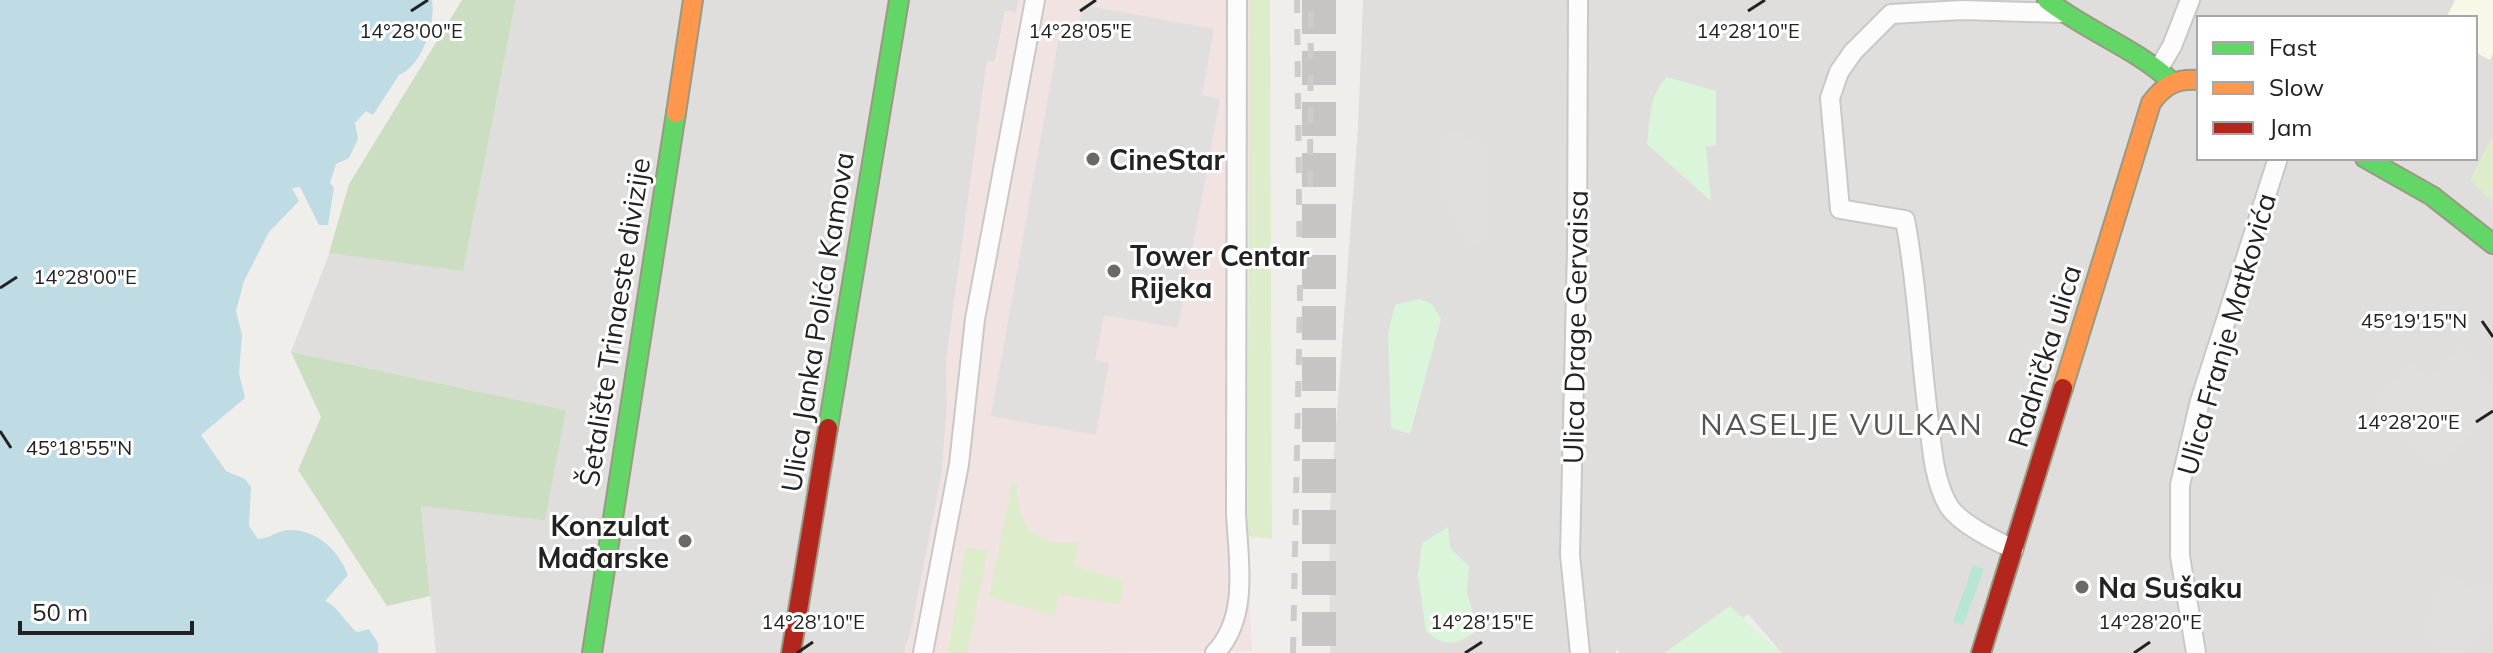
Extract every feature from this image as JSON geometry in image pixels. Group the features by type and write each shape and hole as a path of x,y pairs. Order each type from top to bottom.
{"main road":[{"name":"Šetalište Trinaeste divizije","path":"592,653 693,0"},
{"name":"Ulica Janka Polića Kamova","path":"791,653 899,0"},
{"path":"2055,6 2165,74 2197,80"},
{"name":"Radnička ulica","path":"1981,653 2151,103 2165,74"},
{"path":"2369,160 2453,209 2493,244"}],"street":[{"path":"923,653 959,464 975,319 1035,0"},
{"path":"1215,653 1222,646 1234,621 1240,585 1236,513 1237,0"},
{"name":"Ulica Drage Gervaisa","path":"1578,0 1577,276 1570,555 1580,653"},
{"name":"Radnička ulica","path":"2165,74 2190,0"},
{"path":"2014,549 1982,534 1949,507 1935,468 1924,386 1914,266 1905,220 1840,209 1830,98 1839,72 1872,30 1891,14 1977,5 2055,6"},
{"name":"Ulica Franje Matkovića","path":"2196,653 2180,556 2180,485 2200,401 2277,160"}],"shaded area":[{"path":"516,0 1019,0 1016,12 1005,11 995,62 987,61 946,363 947,404 942,472 904,653 436,653 421,506 566,410 291,352 331,249 463,270"},
{"name":"Tower Centar Rijeka","path":"1018,0 1250,0 1247,536 1252,651 904,653 942,472 947,404 946,363 987,61 996,62 1005,11 1016,12"},
{"path":"1363,0 2493,0 2493,653 1782,653 1748,614 1699,653 1620,653 1616,649 1616,653 1330,653 1329,522 1358,126"},
{"path":"2455,0 2493,0 2493,53 2490,60 2477,53 2477,16 2447,16"},
{"path":"1083,5 1214,29 1202,95 1220,99 1178,328 1104,315 1095,360 1109,363 1096,435 991,416 1060,31 1078,34"},
{"path":"1451,129 1481,145 1481,240 1469,244 1449,205 1442,170 1442,140"},
{"path":"2459,348 2493,387 2493,412 2436,466 2377,404 2411,362 2431,378"},
{"path":"2447,573 2481,594 2493,582 2493,614 2454,653 2448,653 2425,631"}],"green space":[{"path":"462,0 516,0 463,271 329,253 349,184"},
{"path":"1250,0 1270,0 1272,539 1247,536"},
{"path":"1667,77 1716,91 1716,145 1706,147 1711,201 1647,144 1654,99"},
{"path":"2493,135 2493,203 2470,180"},
{"path":"1419,299 1432,304 1441,319 1410,434 1391,428 1388,334 1395,305"},
{"path":"291,352 566,410 545,520 421,506 430,596 387,606 298,470 321,417"},
{"path":"1012,483 1017,484 1020,511 1032,531 1051,542 1079,541 1074,566 1124,581 1120,604 1059,594 1055,616 989,597"},
{"path":"1448,527 1450,548 1469,566 1467,594 1479,630 1452,642 1440,640 1426,631 1418,575 1422,543"},
{"path":"966,547 988,551 967,653 948,653"},
{"path":"1973,565 1984,569 1963,625 1953,622"},
{"path":"1730,606 1781,653 1664,653"}],"water":[{"path":"0,0 432,0 432,20 421,54 399,75 373,115 366,111 355,123 358,139 349,158 336,164 330,183 334,187 328,225 319,225 300,187 292,188 299,201 269,232 244,281 236,311 242,335 239,373 245,398 201,435 226,471 245,479 251,487 249,526 258,539 285,530 299,531 318,537 333,550 348,575 325,601 357,632 369,629 378,643 378,653 0,653"}],"tunnel":[{"path":"1319,0 1319,653"}],"railway":[{"path":"1293,653 1300,297 1297,0"},
{"path":"1310,187 1311,0"}],"traffic: fast":[{"path":"828,428 899,0"},
{"path":"2047,0 2142,58 2171,81"},
{"path":"592,653 676,113"},
{"path":"2369,160 2432,196 2493,244"}],"traffic: slow":[{"path":"676,113 693,0"},
{"path":"2063,388 2151,103 2172,84 2197,80"}],"traffic: jam":[{"path":"1981,653 2063,388"},
{"path":"791,653 828,428"}],"place":[{"name":"CineStar","path":"1093,159"},
{"name":"Tower Centar Rijeka","path":"1114,271"},
{"name":"Konzulat Mađarske","path":"685,541"},
{"name":"Na Sušaku","path":"2082,587"}],"district":[{"name":"NASELJE VULKAN","path":"1842,424"}]}
